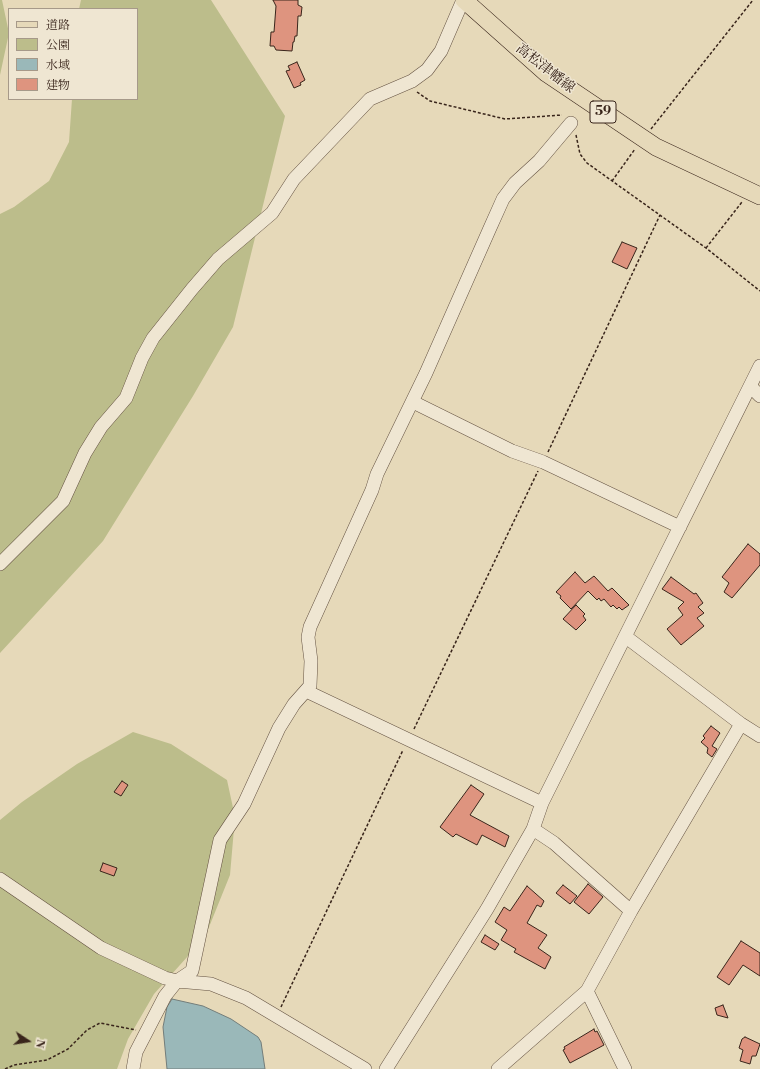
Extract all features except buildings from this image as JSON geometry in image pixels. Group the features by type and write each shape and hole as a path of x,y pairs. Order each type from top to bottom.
{"main road":[{"name":"高松津幡線","path":"464,0 546,74 656,148 755,194"}],"street":[{"path":"0,564 63,501 85,453 101,428 126,398 142,358 153,338 192,289 218,258 272,213 294,179 370,99 412,81 427,70 441,51 464,0"},
{"path":"133,1069 136,1052 165,996 177,981 192,971 220,840 244,804 279,728 294,704 310,686 312,672 308,637 310,627 372,490 377,474 413,402 504,199 515,183 539,162 570,123"},
{"path":"386,1069 487,909 533,829 542,802 626,637 760,366"},
{"path":"750,386 760,396"},
{"path":"413,402 512,451 543,462 680,528"},
{"path":"626,637 741,724 760,736"},
{"path":"306,691 542,802"},
{"path":"498,1069 587,991 631,911 741,724"},
{"path":"533,829 554,843 631,911"},
{"path":"0,879 101,948 165,978 177,981 210,984 246,998 365,1069"},
{"path":"587,991 625,1069"}],"path":[{"path":"612,181 643,138 753,0"},
{"path":"412,81 417,91 430,101 505,119 559,115 567,117 575,130 580,154 587,163 706,248 760,291"},
{"path":"706,248 755,194"},
{"path":"277,1016 660,215"},
{"path":"5,1069 14,1065 46,1060 68,1049 87,1030 100,1023 147,1032"}],"green space":[{"path":"0,0 2,0 8,28 8,38 0,75"},
{"path":"81,0 211,0 285,116 233,327 193,396 103,541 0,653 0,214 14,207 49,181 69,142 72,100 138,100 138,8 79,8"},
{"path":"133,732 171,744 227,780 235,817 230,875 205,937 154,994 128,1039 117,1069 0,1069 0,820 22,802 77,764"}],"water":[{"path":"172,999 203,1006 231,1019 258,1037 261,1042 265,1069 167,1069 163,1027 167,1007"}]}
